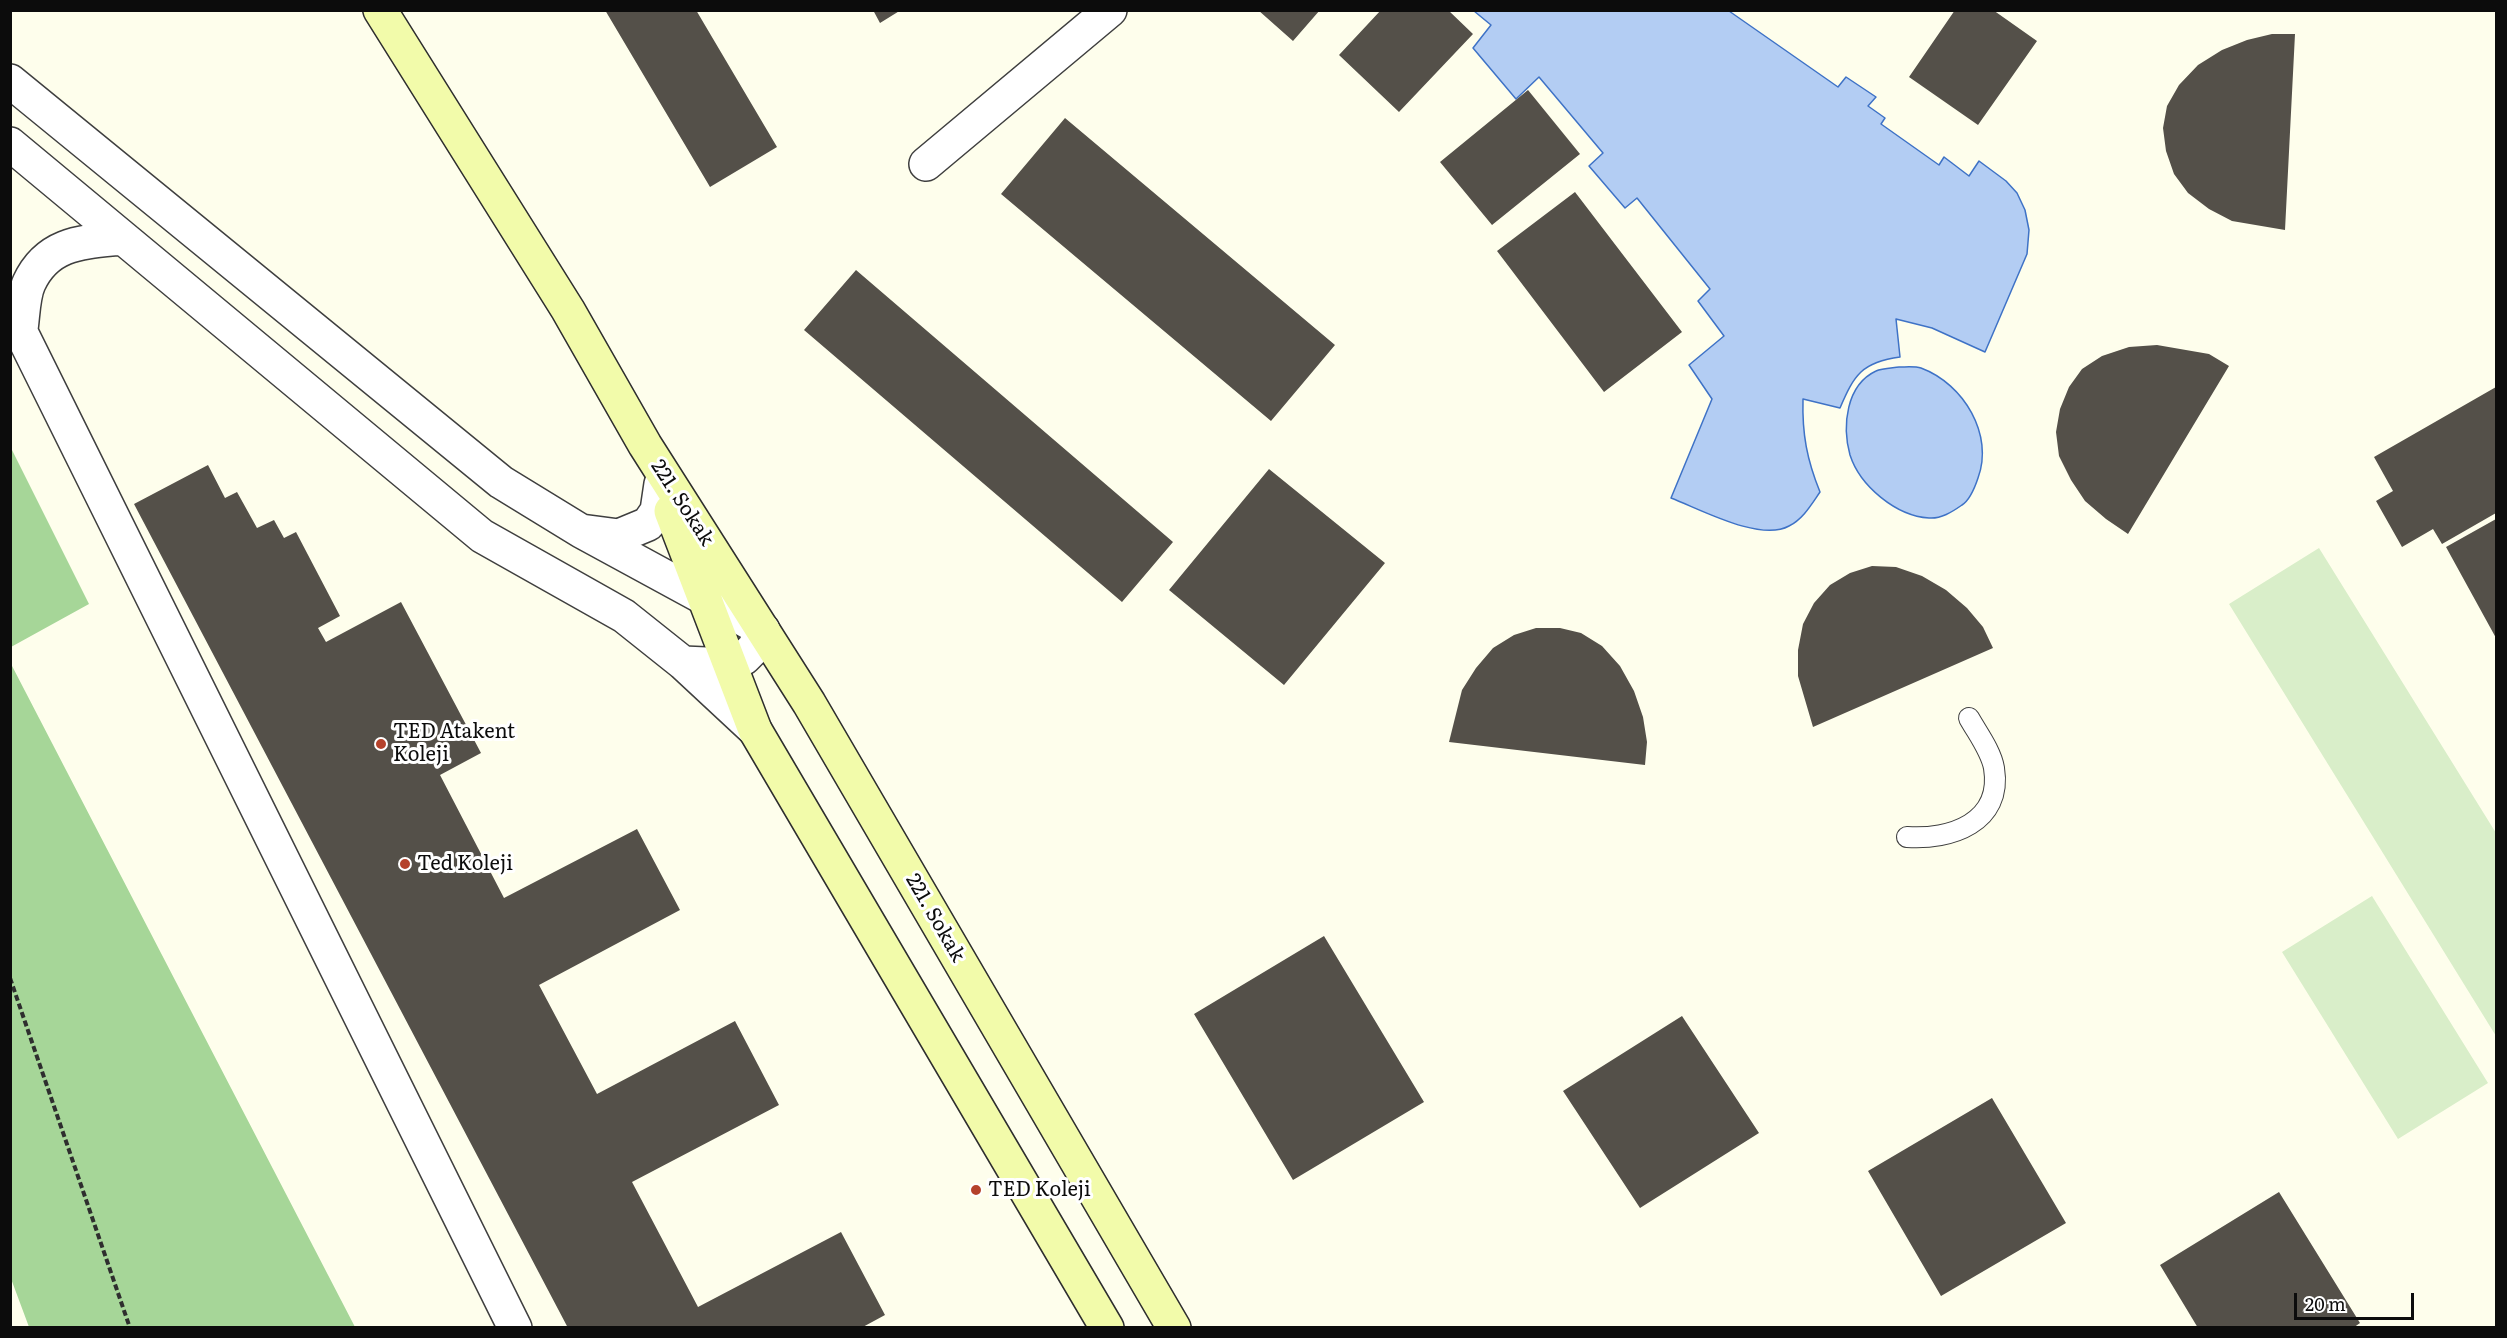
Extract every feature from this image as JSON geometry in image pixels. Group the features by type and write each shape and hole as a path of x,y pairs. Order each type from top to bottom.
{"street":[{"path":"380,10 568,310 645,445"},
{"path":"926,164 1110,10"},
{"path":"10,81 501,482 581,531 763,630 754,648 744,658 729,665 683,663"},
{"path":"10,144 482,536 624,616 683,663 755,730"},
{"path":"123,238 76,243 47,257 28,285 16,320 515,1328"},
{"name":"221. Sokak","path":"645,445 755,730 1098,1324"},
{"name":"221. Sokak","path":"645,445 809,702 1173,1328"},
{"path":"581,531 619,536 648,524 657,511 661,484"}],"lane":[{"path":"1906,837 1925,838 1950,834 1975,822 1989,804 1995,780 1994,767 1969,718"}],"path":[{"path":"10,978 130,1328"}],"green space":[{"path":"10,446 89,604 11,647 10,647"},
{"path":"2319,548 2496,833 2496,1036 2229,604"},
{"path":"10,664 355,1327 29,1327 10,1276"},
{"path":"2372,896 2488,1083 2398,1139 2282,952"}],"water":[{"path":"1474,11 1729,11 1838,87 1846,77 1876,97 1868,106 1885,118 1881,124 1939,165 1944,157 1969,176 1979,161 2006,181 2017,193 2025,210 2029,230 2027,254 1985,352 1932,328 1896,319 1900,357 1877,362 1861,372 1850,387 1840,408 1803,399 1806,447 1820,492 1803,516 1789,526 1777,530 1747,527 1713,516 1671,498 1712,399 1689,365 1724,336 1698,301 1710,289 1637,198 1625,208 1589,166 1603,153 1539,77 1516,99 1473,48 1491,25"},
{"path":"1899,367 1921,368 1950,386 1972,413 1978,429 1982,445 1982,462 1974,489 1965,503 1938,517 1917,516 1892,505 1862,478 1850,455 1846,432 1852,396 1866,377 1876,371"}],"building":[{"path":"605,10 696,10 777,147 710,187"},
{"path":"873,10 901,10 880,23"},
{"path":"1258,10 1320,10 1293,41"},
{"path":"1381,10 1448,10 1473,34 1399,112 1339,55"},
{"path":"1955,10 1993,10 2037,41 1978,125 1909,77"},
{"path":"2272,34 2295,34 2285,230 2232,221 2209,209 2188,193 2174,174 2166,151 2163,128 2167,106 2179,85 2198,65 2222,50 2247,40"},
{"path":"1528,90 1580,154 1492,225 1440,162"},
{"path":"1065,118 1335,345 1271,421 1001,194"},
{"path":"1575,192 1682,332 1604,392 1497,251"},
{"path":"856,270 1173,542 1122,602 804,330"},
{"path":"2157,345 2209,354 2229,366 2128,534 2085,501 2059,456 2056,432 2060,409 2069,387 2082,369 2102,356 2129,347"},
{"path":"2496,387 2496,513 2442,544 2433,529 2402,547 2376,501 2393,491 2374,457"},
{"name":"Ted Koleji","path":"208,465 225,498 237,492 257,528 274,520 284,538 296,532 340,616 318,628 326,642 401,602 481,753 440,775 504,898 637,829 680,910 539,985 597,1094 735,1021 779,1105 632,1182 698,1307 841,1232 885,1315 861,1328 568,1328 134,504"},
{"path":"1269,469 1385,563 1284,685 1169,590"},
{"path":"2496,519 2496,638 2446,547"},
{"path":"1872,566 1896,567 1922,576 1946,590 1967,608 1983,627 1993,648 1813,727 1798,676 1798,650 1803,624 1814,603 1830,585 1850,573"},
{"path":"1536,628 1560,628 1581,633 1602,646 1620,666 1634,691 1643,717 1647,742 1645,765 1449,742 1462,690 1476,668 1493,648 1514,635"},
{"path":"1324,936 1424,1102 1293,1180 1194,1014"},
{"path":"1682,1016 1759,1133 1640,1208 1563,1091"},
{"path":"1992,1098 2066,1223 1941,1296 1868,1171"},
{"path":"2279,1192 2360,1323 2353,1328 2198,1328 2160,1265"}],"place":[{"name":"TED Atakent Koleji","path":"381,744"},
{"name":"Ted Koleji","path":"405,864"},
{"name":"TED Koleji","path":"976,1190"}]}
